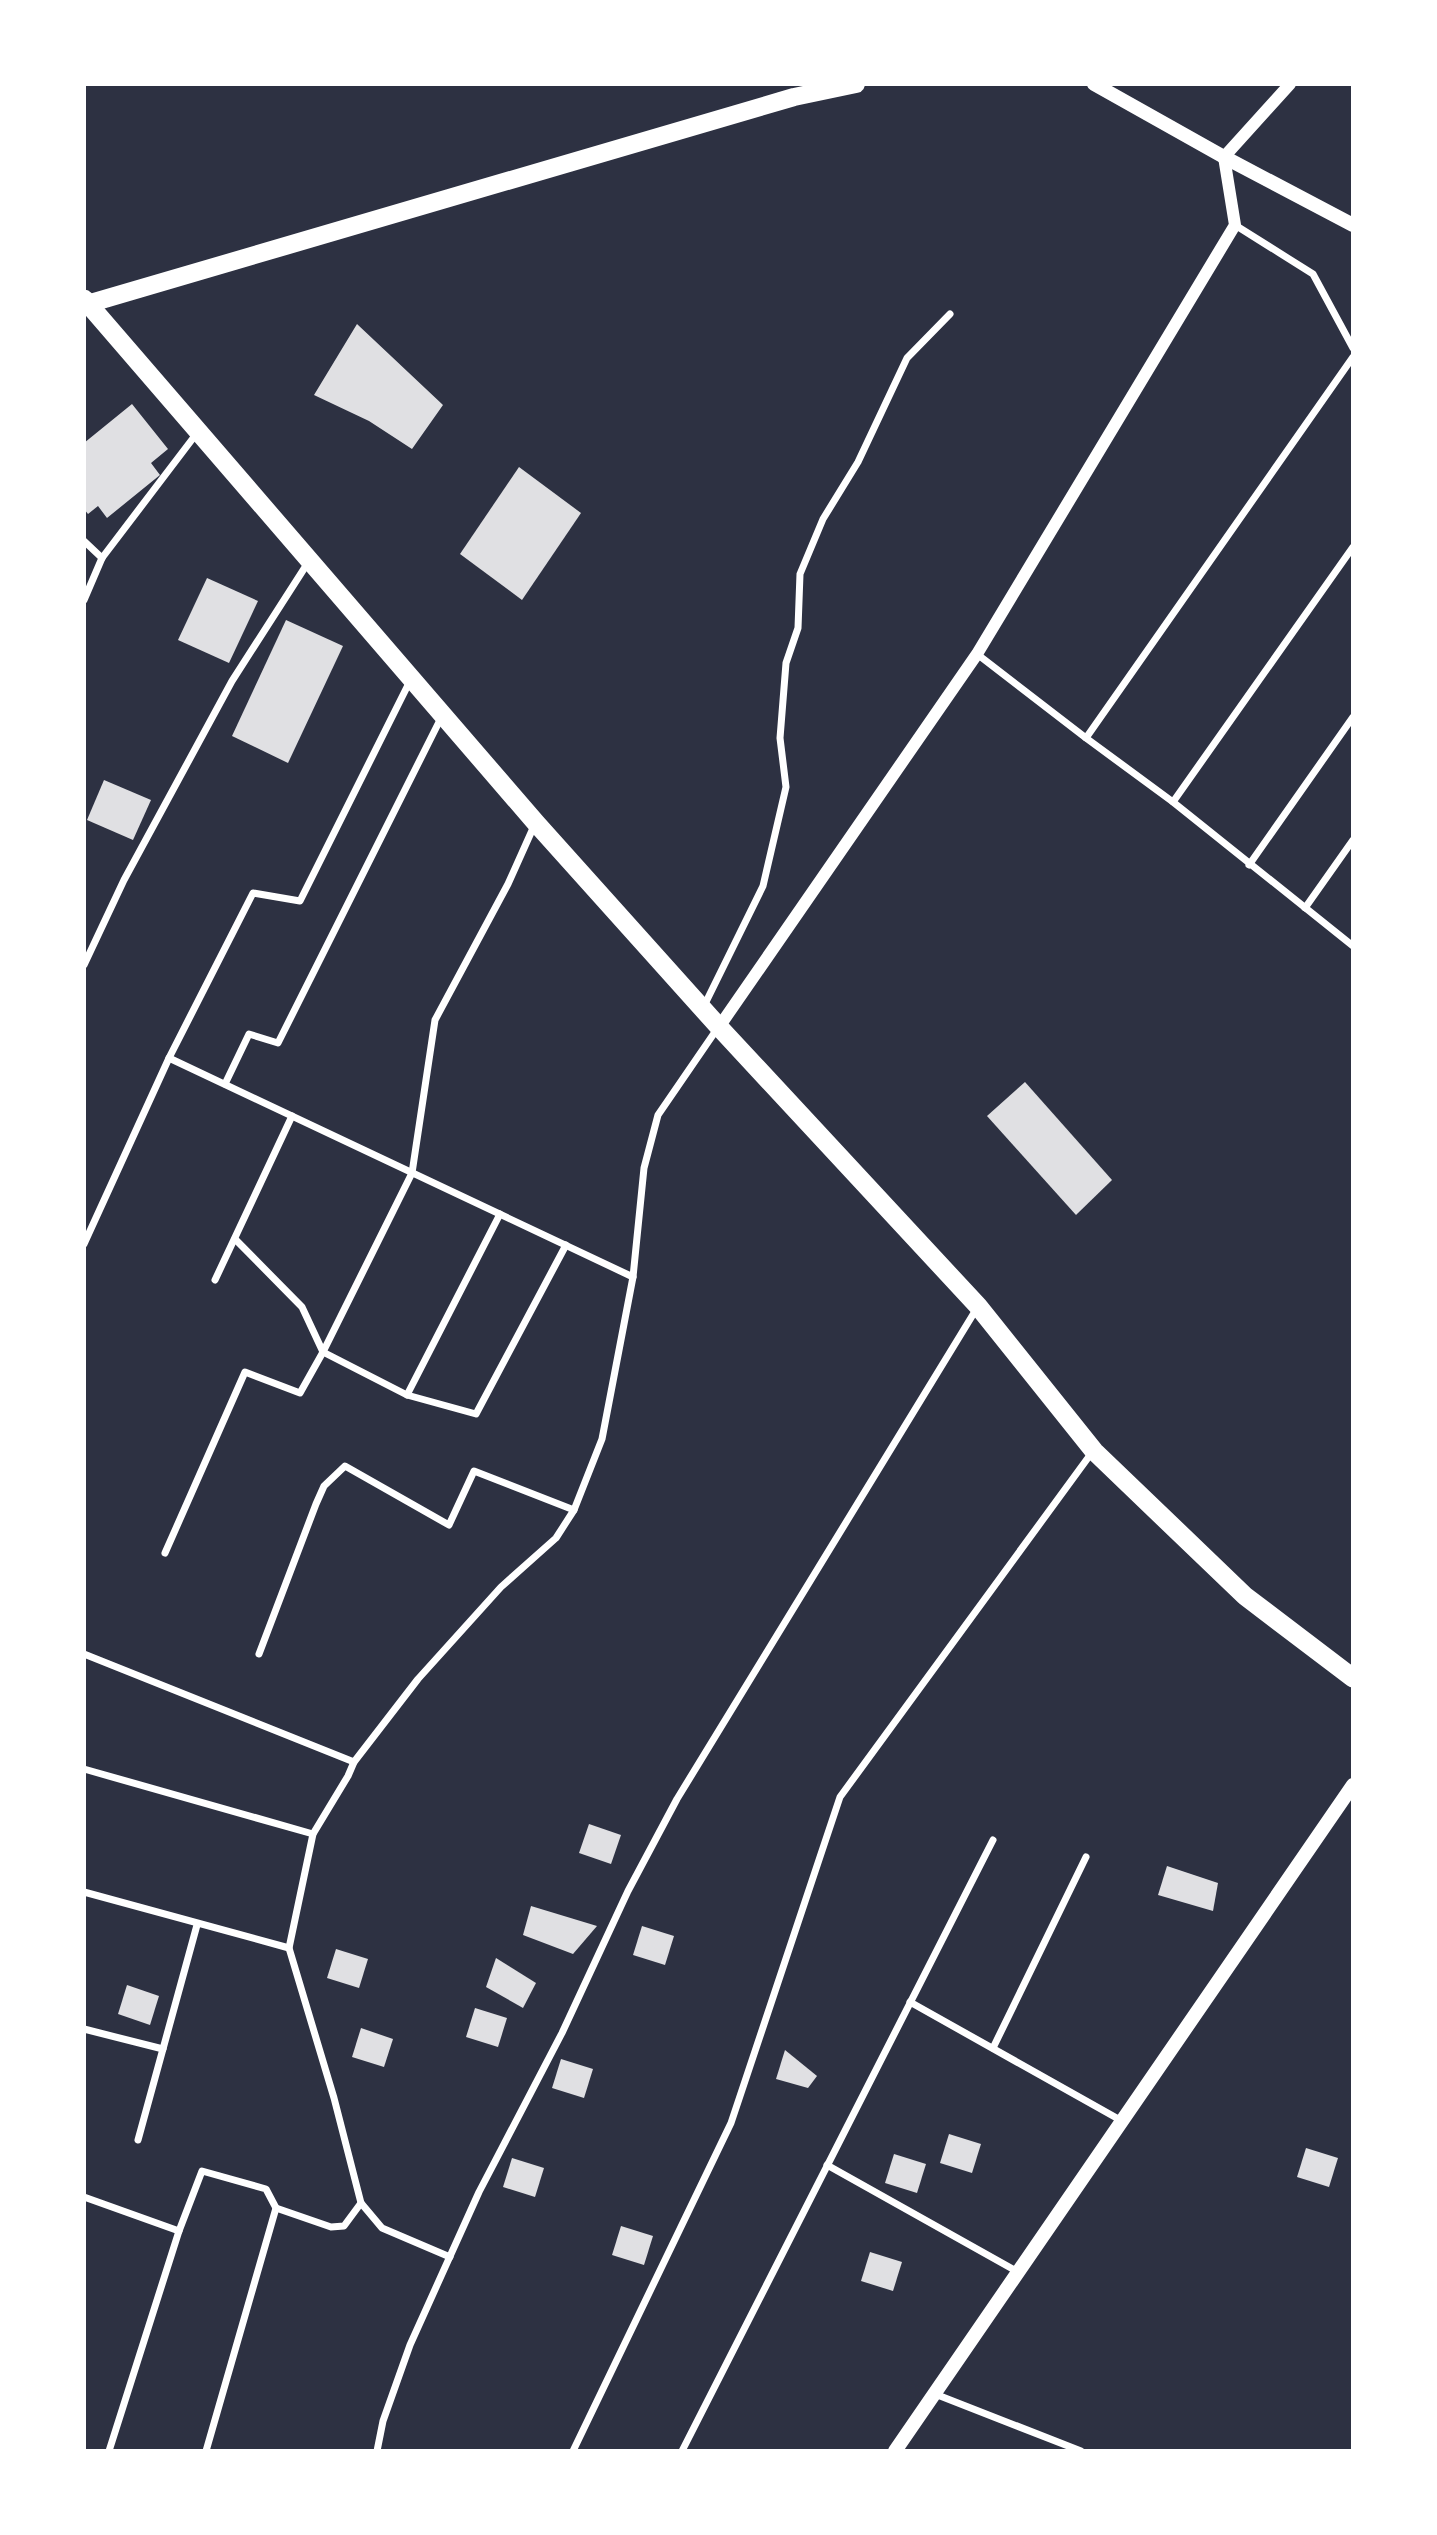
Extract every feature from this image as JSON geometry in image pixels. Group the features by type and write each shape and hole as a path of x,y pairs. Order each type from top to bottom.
{"highway":[{"path":"85,304 702,1009 978,1306 1094,1451 1245,1596 1353,1678"}],"main road":[{"path":"85,304 794,97 856,84"},
{"path":"1094,84 1353,225"},
{"path":"895,2451 1353,1785"}],"street":[{"path":"450,2257 382,2228 361,2203 334,2098 289,1948 313,1834 354,1762 418,1679 501,1587 556,1538 574,1510 602,1439 633,1277 644,1168 658,1115 977,654 1235,225 1224,157 1290,84"},
{"path":"1235,225 1313,274 1353,348"},
{"path":"702,1009 763,886 786,787 780,738 786,663 797,628 800,574 823,519 859,462 907,358 950,314"},
{"path":"1086,738 1353,357"},
{"path":"84,600 102,558 198,432"},
{"path":"84,541 102,558"},
{"path":"1173,802 1353,547"},
{"path":"84,965 124,880 232,681 310,560"},
{"path":"977,654 1173,802 1353,946"},
{"path":"84,1244 169,1058 253,893 300,901 412,678"},
{"path":"225,1084 249,1034 278,1043 443,713"},
{"path":"1249,865 1353,717"},
{"path":"165,1553 245,1373 300,1393 323,1352 412,1172 435,1020 508,884 536,822"},
{"path":"1305,908 1353,841"},
{"path":"169,1058 633,1277"},
{"path":"215,1280 292,1116"},
{"path":"407,1395 500,1214"},
{"path":"234,1239 302,1307 323,1352 407,1395 476,1414 566,1245"},
{"path":"377,2451 383,2421 411,2345 479,2192 562,2033 628,1891 677,1799 978,1306"},
{"path":"573,2451 731,2123 839,1797 1094,1451"},
{"path":"259,1654 324,1486 345,1466 449,1525 474,1471 574,1510"},
{"path":"84,1654 354,1762"},
{"path":"84,1769 313,1834"},
{"path":"681,2451 993,1840"},
{"path":"993,2048 1086,1857"},
{"path":"84,1892 289,1948"},
{"path":"138,2140 197,1925"},
{"path":"910,2002 1123,2121"},
{"path":"84,2029 163,2049"},
{"path":"827,2165 1019,2272"},
{"path":"108,2451 179,2231 202,2171 266,2189 276,2208 331,2227 344,2226 361,2203"},
{"path":"84,2197 179,2231"},
{"path":"206,2451 276,2208"},
{"path":"934,2394 1081,2451"}],"building":[{"path":"357,324 443,405 412,449 369,421 314,395"},
{"path":"132,404 168,449 151,463 160,475 107,518 98,506 88,514 84,509 84,443"},
{"path":"519,467 581,513 522,600 460,554"},
{"path":"207,578 258,601 229,663 178,640"},
{"path":"286,620 343,646 288,763 232,736"},
{"path":"104,780 151,800 133,840 87,820"},
{"path":"1025,1082 1112,1180 1076,1215 987,1116"},
{"path":"589,1824 621,1835 611,1864 579,1853"},
{"path":"1167,1866 1218,1883 1213,1911 1158,1895"},
{"path":"531,1906 597,1926 573,1954 523,1935"},
{"path":"642,1926 674,1936 665,1965 633,1955"},
{"path":"336,1949 368,1959 359,1988 327,1978"},
{"path":"496,1958 536,1983 523,2008 486,1987"},
{"path":"127,1985 159,1996 150,2025 118,2014"},
{"path":"475,2008 507,2018 498,2047 466,2037"},
{"path":"361,2028 393,2039 384,2067 352,2057"},
{"path":"785,2050 817,2076 808,2088 776,2079"},
{"path":"561,2059 593,2069 584,2098 552,2088"},
{"path":"949,2134 981,2144 972,2173 940,2163"},
{"path":"1306,2148 1338,2158 1329,2187 1297,2177"},
{"path":"894,2154 926,2164 917,2193 885,2183"},
{"path":"512,2158 544,2168 535,2197 503,2187"},
{"path":"621,2226 653,2236 644,2265 612,2255"},
{"path":"870,2252 902,2262 893,2291 861,2281"}]}
